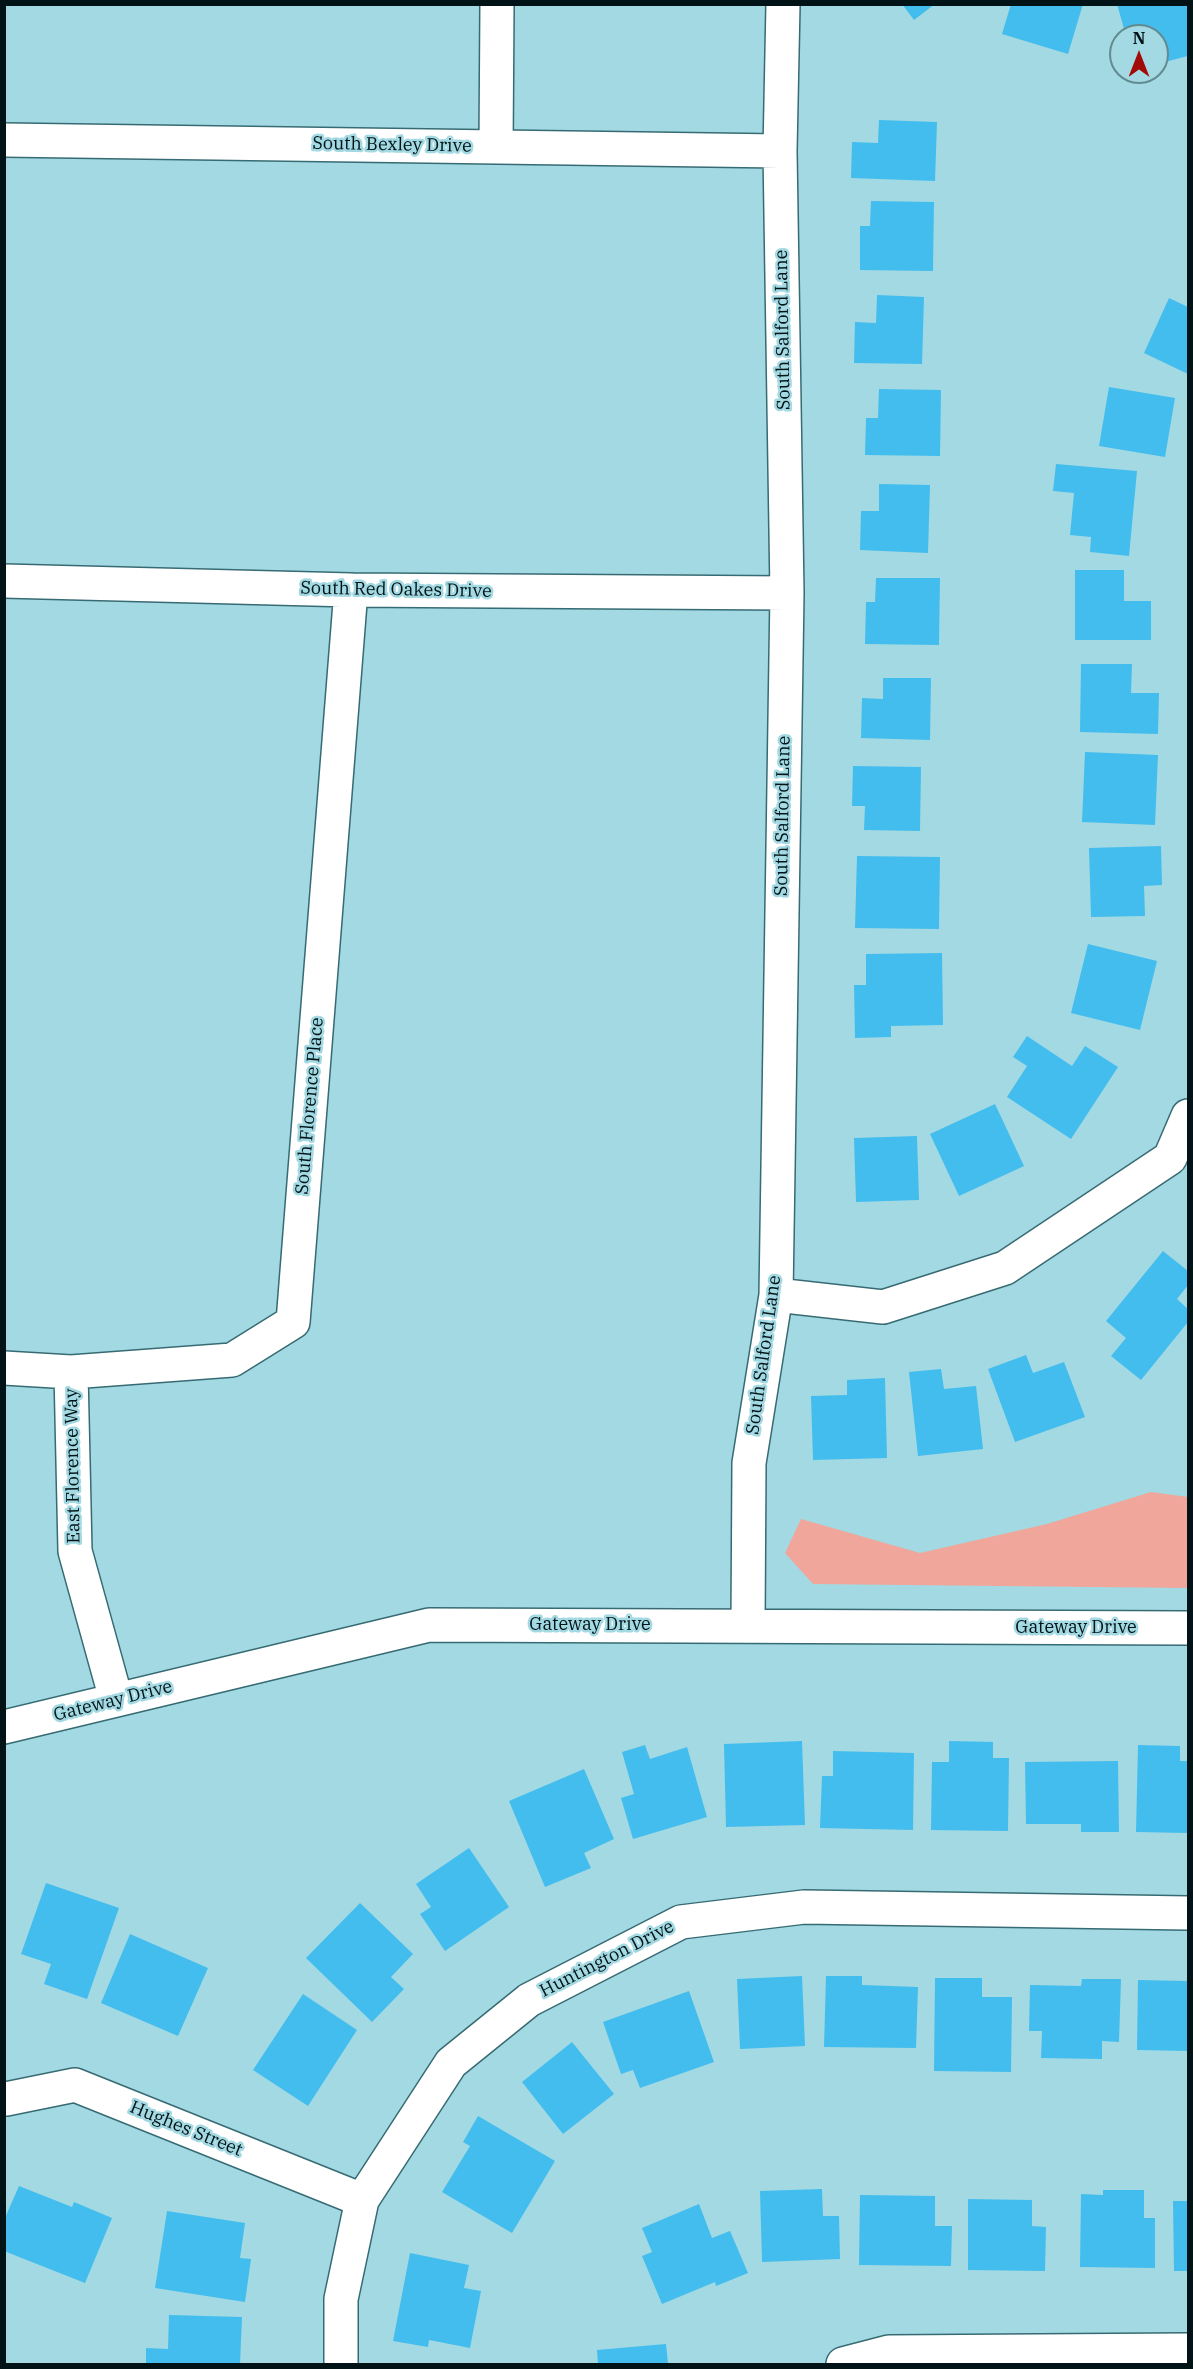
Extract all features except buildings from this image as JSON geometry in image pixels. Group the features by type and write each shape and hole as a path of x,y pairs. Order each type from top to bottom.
{"street":[{"path":"496,147 497,4"},
{"name":"South Salford Lane","path":"748,1625 749,1463 776,1295 787,593 780,151 783,4"},
{"name":"South Bexley Drive","path":"4,140 780,151"},
{"name":"South Red Oakes Drive","path":"4,581 351,590 787,593"},
{"name":"South Florence Place","path":"4,1368 71,1372 232,1360 293,1322 351,590"},
{"path":"776,1295 883,1307 1005,1268 1179,1165 1188,1116"},
{"name":"East Florence Way","path":"71,1372 75,1551 116,1699"},
{"name":"Gateway Drive","path":"4,1727 429,1625 1188,1628"},
{"name":"Huntington Drive","path":"341,2364 341,2298 362,2200 451,2063 529,2000 681,1922 804,1907 1188,1913"},
{"name":"Hughes Street","path":"6,2099 75,2085 362,2200"},
{"path":"843,2364 889,2352 1188,2350"}],"shaded area":[{"path":"1151,1492 1188,1497 1188,1588 813,1584 785,1553 801,1519 920,1553 1047,1524"}]}
